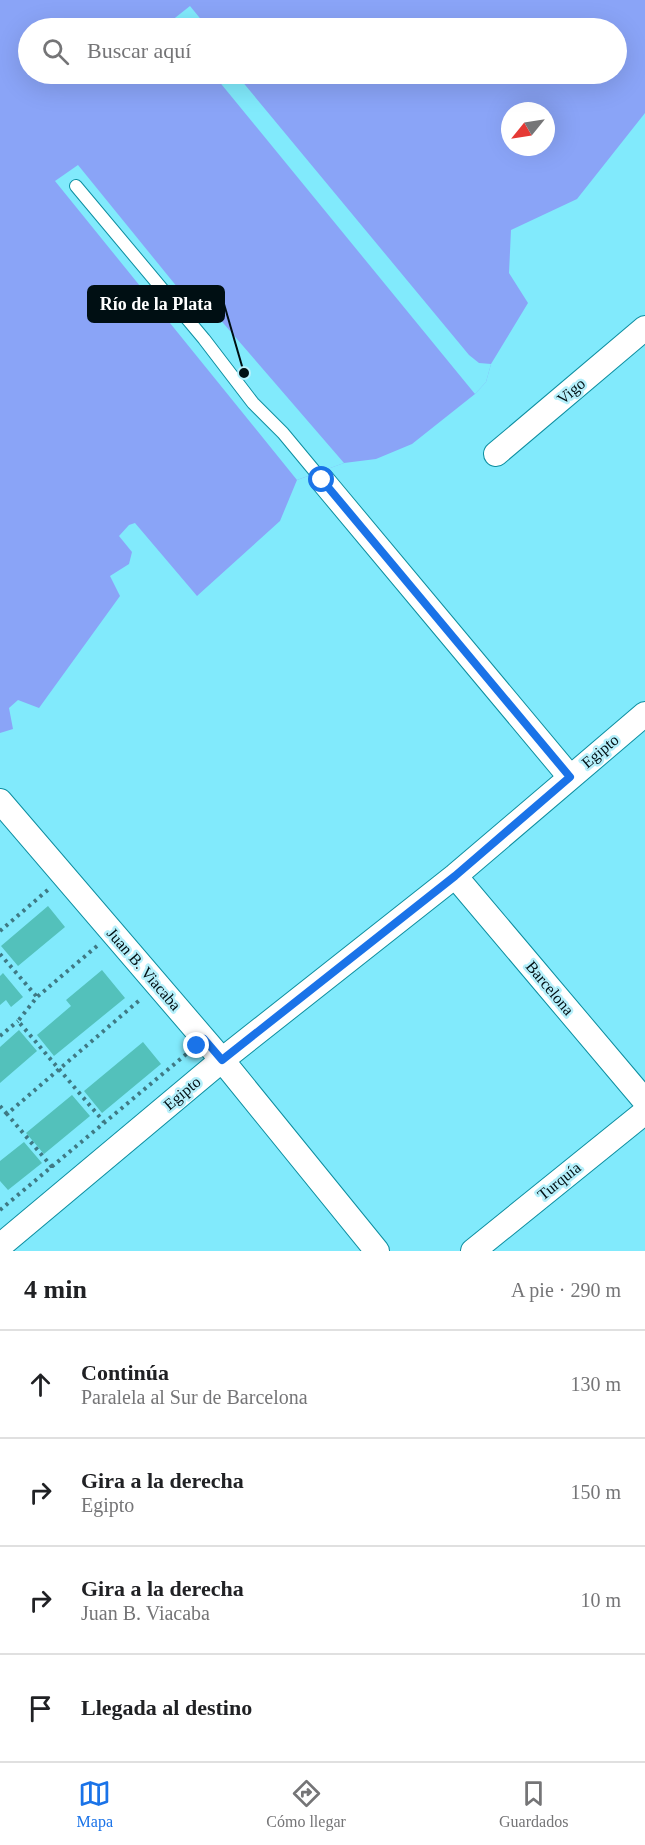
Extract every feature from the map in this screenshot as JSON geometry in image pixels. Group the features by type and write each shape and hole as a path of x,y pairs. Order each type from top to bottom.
{"street":[{"name":"Vigo","path":"496,454 645,328"},
{"path":"322,480 570,777"},
{"name":"Egipto","path":"0,1246 222,1060 455,876 645,714"},
{"name":"Juan B. Viacaba","path":"0,801 222,1060 377,1251"},
{"name":"Barcelona","path":"455,876 645,1101"},
{"name":"Turquía","path":"473,1251 645,1112"}],"lane":[{"path":"76,186 253,403 283,433 322,480"}],"path":[{"path":"0,931 64,876"},
{"path":"0,1036 18,1021 38,997 113,933"},
{"path":"0,954 38,997"},
{"path":"6,1114 151,991"},
{"path":"18,1021 104,1122"},
{"path":"0,1210 204,1039"},
{"path":"0,1106 52,1167"}],"water":[{"path":"0,0 645,0 645,113 577,199 511,230 509,273 528,303 491,364 486,382 475,394 412,444 376,459 344,463 297,480 280,521 197,596 135,523 129,525 119,536 132,552 129,564 110,576 120,596 39,708 18,700 9,708 13,729 0,733"}],"pier":[{"path":"190,6 200,18 175,18"},
{"path":"221,84 244,84 469,355 479,363 491,364 486,382 475,394"},
{"path":"78,165 182,293 192,287 344,463 297,480 55,181"}],"building":[{"path":"48,906 65,927 18,966 1,946"},
{"path":"102,970 125,998 54,1056 37,1035 71,1006 66,1000"},
{"path":"3,973 23,997 11,1007 6,1000 0,1005 0,976"},
{"path":"19,1030 37,1051 0,1083 0,1047"},
{"path":"143,1042 161,1064 102,1113 84,1091"},
{"path":"72,1095 90,1116 44,1154 26,1133"},
{"path":"24,1142 42,1163 8,1190 0,1181 0,1161"}],"place":[{"name":"Río de la Plata","path":"244,373"}],"route":[{"path":"197,1046 204,1039 222,1060 455,876 570,777 322,480"}]}
